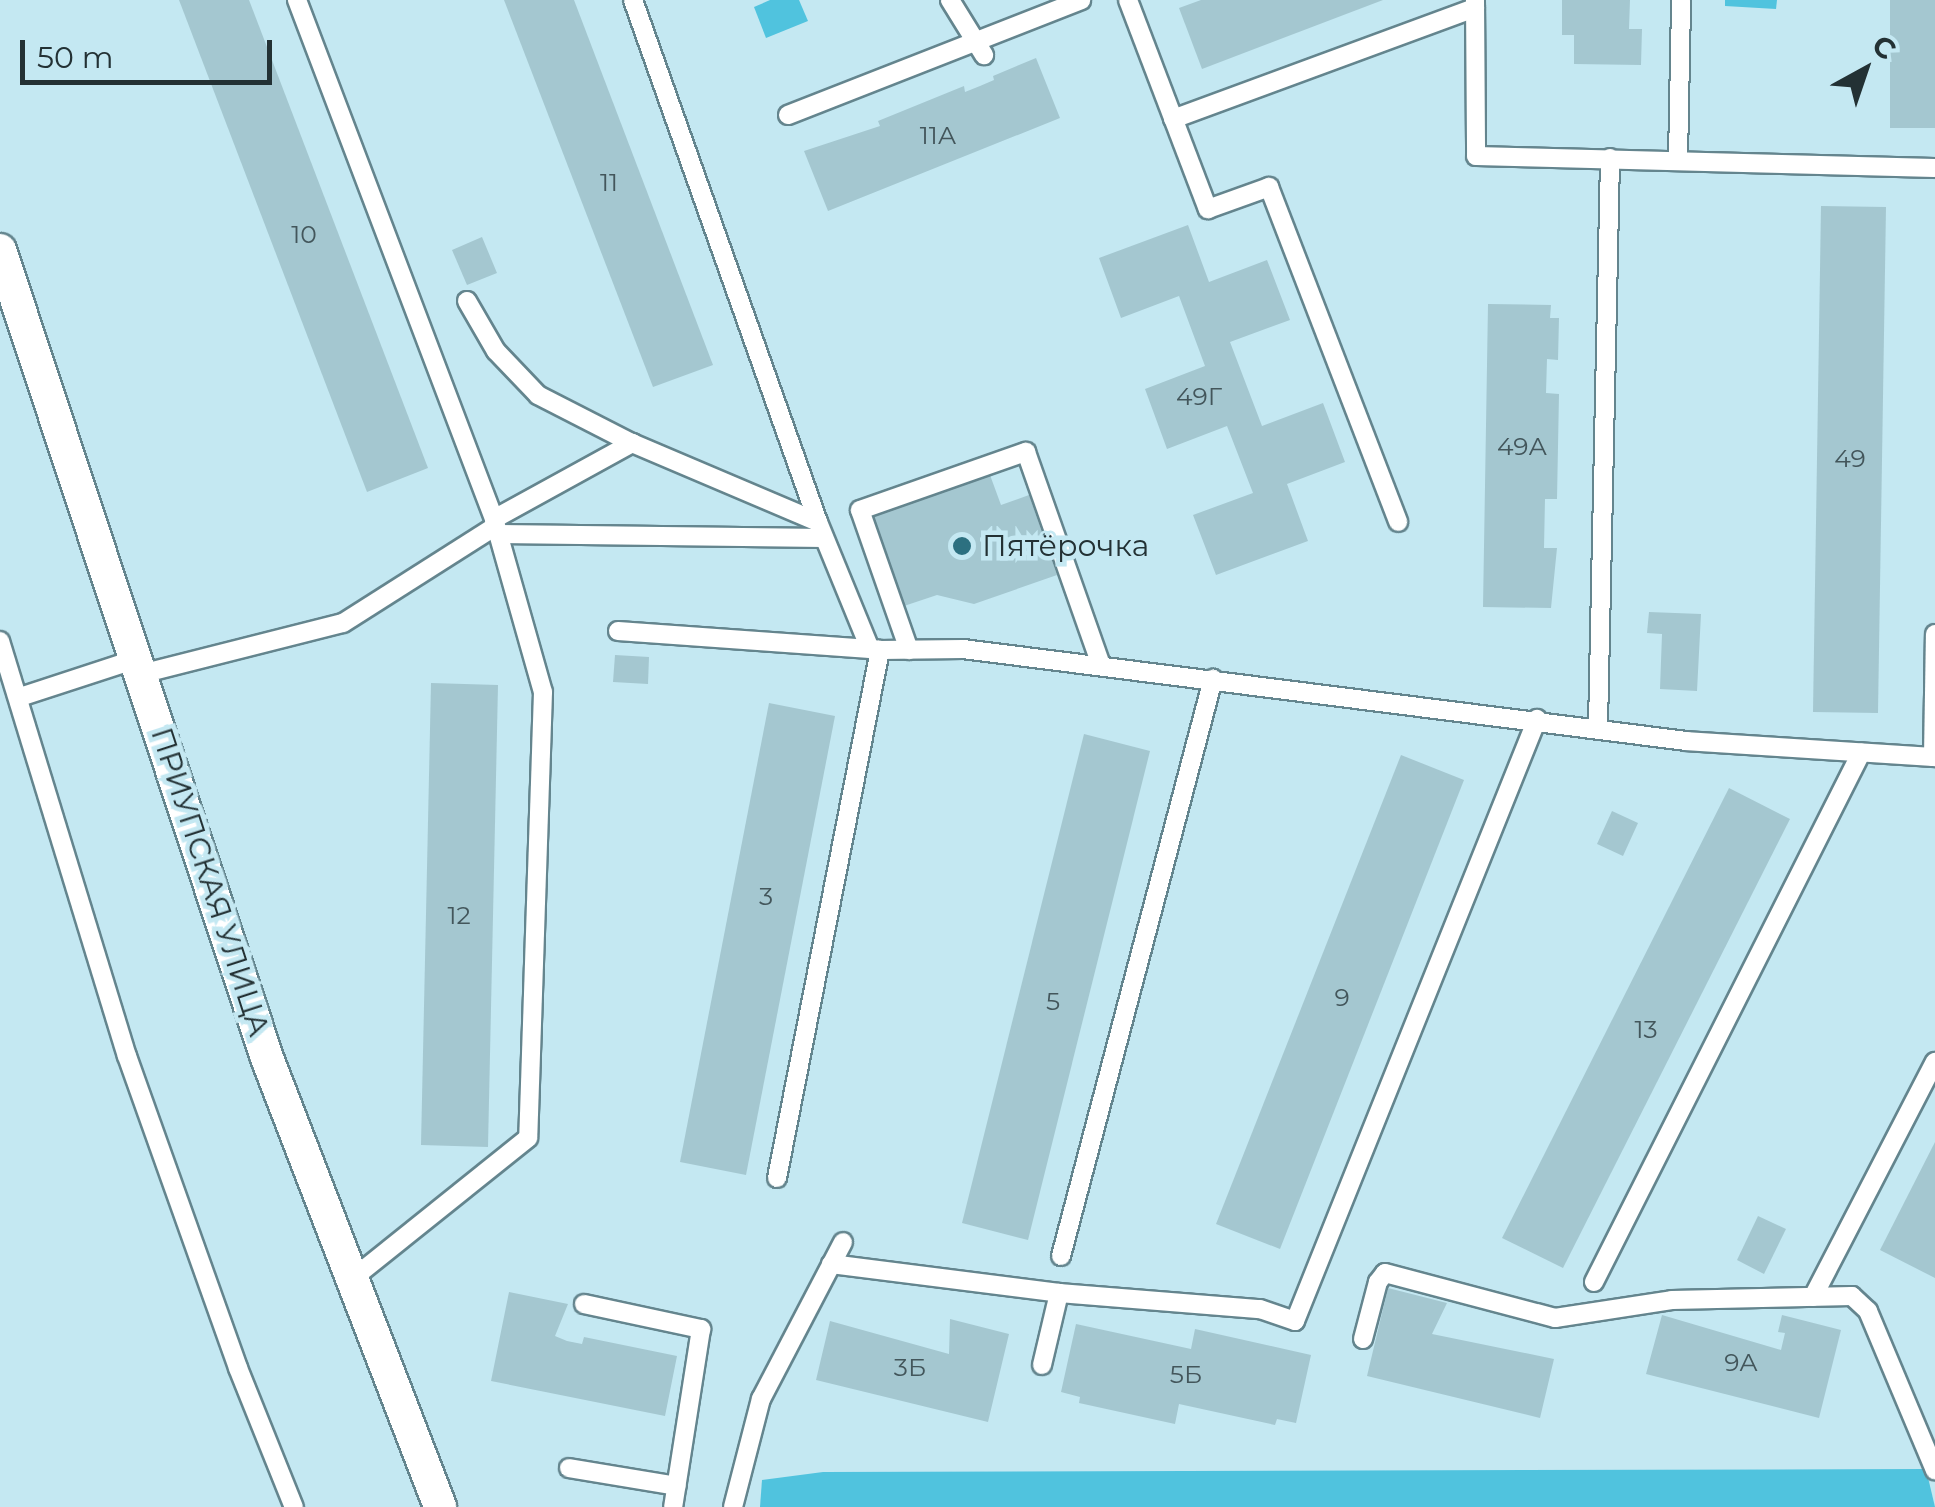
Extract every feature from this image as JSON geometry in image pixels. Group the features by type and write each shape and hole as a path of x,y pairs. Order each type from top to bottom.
{"street":[{"name":"ПРИУПСКАЯ УЛИЦА","path":"0,250 268,1058 440,1507"}],"lane":[{"path":"297,0 496,526 543,692 528,1138 353,1278"},
{"path":"633,0 820,530 875,650 777,1178"},
{"path":"950,0 980,48"},
{"path":"788,116 980,48 1082,0"},
{"path":"1128,0 1208,209 1269,186 1398,522"},
{"path":"1678,160 1681,0"},
{"path":"1173,119 1474,4 1476,156 1935,168"},
{"path":"1598,727 1610,158"},
{"path":"467,302 496,351 538,394 632,444 820,530"},
{"path":"20,697 343,622 632,444"},
{"path":"909,650 860,510 1026,452 1102,665"},
{"path":"496,526 820,530"},
{"path":"618,631 875,650 963,649 1537,719 1686,741 1934,757 1935,634"},
{"path":"0,641 127,1056 238,1368 294,1507"},
{"path":"1062,1256 1213,678"},
{"path":"831,1264 1059,1293 1260,1309 1295,1321 1537,719"},
{"path":"1594,1282 1861,754"},
{"path":"1813,1297 1935,1062"},
{"path":"733,1507 760,1398 844,1242"},
{"path":"1362,1339 1378,1282 1385,1273 1556,1318 1672,1300 1852,1296 1868,1311 1935,1470"},
{"path":"1042,1365 1059,1293"},
{"path":"584,1304 702,1329 673,1507"},
{"path":"568,1468 677,1486"}],"shaded area":[{"path":"770,0 799,0 808,21 766,38 754,7"},
{"path":"1725,0 1777,0 1776,9 1725,6"},
{"path":"1926,1469 1935,1507 760,1507 762,1480 823,1472"}],"building":[{"path":"179,0 249,0 428,468 367,492"},
{"path":"504,0 574,0 713,365 653,387"},
{"path":"1201,0 1383,0 1202,69 1179,8"},
{"path":"1562,0 1630,0 1629,29 1642,29 1641,65 1574,64 1574,35 1562,35"},
{"path":"1890,0 1935,0 1935,128 1890,128"},
{"path":"1036,58 1060,118 828,211 804,151 880,126 878,121 964,86 965,92 980,86 994,80 993,76"},
{"path":"1821,206 1886,207 1878,713 1813,712"},
{"path":"1188,225 1209,282 1267,260 1290,320 1230,342 1262,426 1323,403 1345,462 1287,484 1308,541 1216,575 1193,515 1253,493 1227,426 1167,449 1145,389 1205,366 1179,296 1121,318 1099,258"},
{"path":"482,237 497,273 467,285 452,250"},
{"path":"1488,304 1551,305 1550,318 1559,318 1558,360 1547,359 1546,393 1559,394 1557,499 1545,499 1544,548 1557,548 1551,608 1483,607"},
{"name":"Пятёрочка","path":"990,475 1001,505 1029,495 1057,575 974,604 937,595 898,608 866,518"},
{"path":"1649,612 1701,614 1697,691 1660,689 1662,634 1647,633"},
{"path":"615,655 649,657 648,684 613,682"},
{"path":"431,683 498,685 488,1147 421,1145"},
{"path":"769,703 835,716 746,1175 680,1162"},
{"path":"1084,734 1150,751 1028,1240 962,1223"},
{"path":"1401,755 1464,780 1280,1249 1216,1224"},
{"path":"1729,788 1790,819 1563,1268 1502,1238"},
{"path":"1612,811 1638,823 1623,856 1597,844"},
{"path":"1935,1142 1935,1278 1880,1250"},
{"path":"1758,1216 1786,1229 1764,1274 1737,1260"},
{"path":"1388,1288 1447,1303 1432,1334 1554,1359 1540,1418 1367,1376"},
{"path":"509,1292 568,1304 555,1336 567,1341 582,1344 584,1337 677,1356 665,1416 491,1381"},
{"path":"1662,1315 1781,1350 1785,1333 1778,1332 1782,1315 1841,1330 1819,1418 1646,1374"},
{"path":"950,1319 1009,1334 988,1422 816,1380 830,1321 949,1354"},
{"path":"1076,1324 1191,1349 1195,1329 1311,1355 1296,1423 1277,1419 1275,1425 1179,1404 1175,1424 1079,1403 1080,1397 1061,1392"}],"place":[{"name":"Пятёрочка","path":"962,546"}]}
